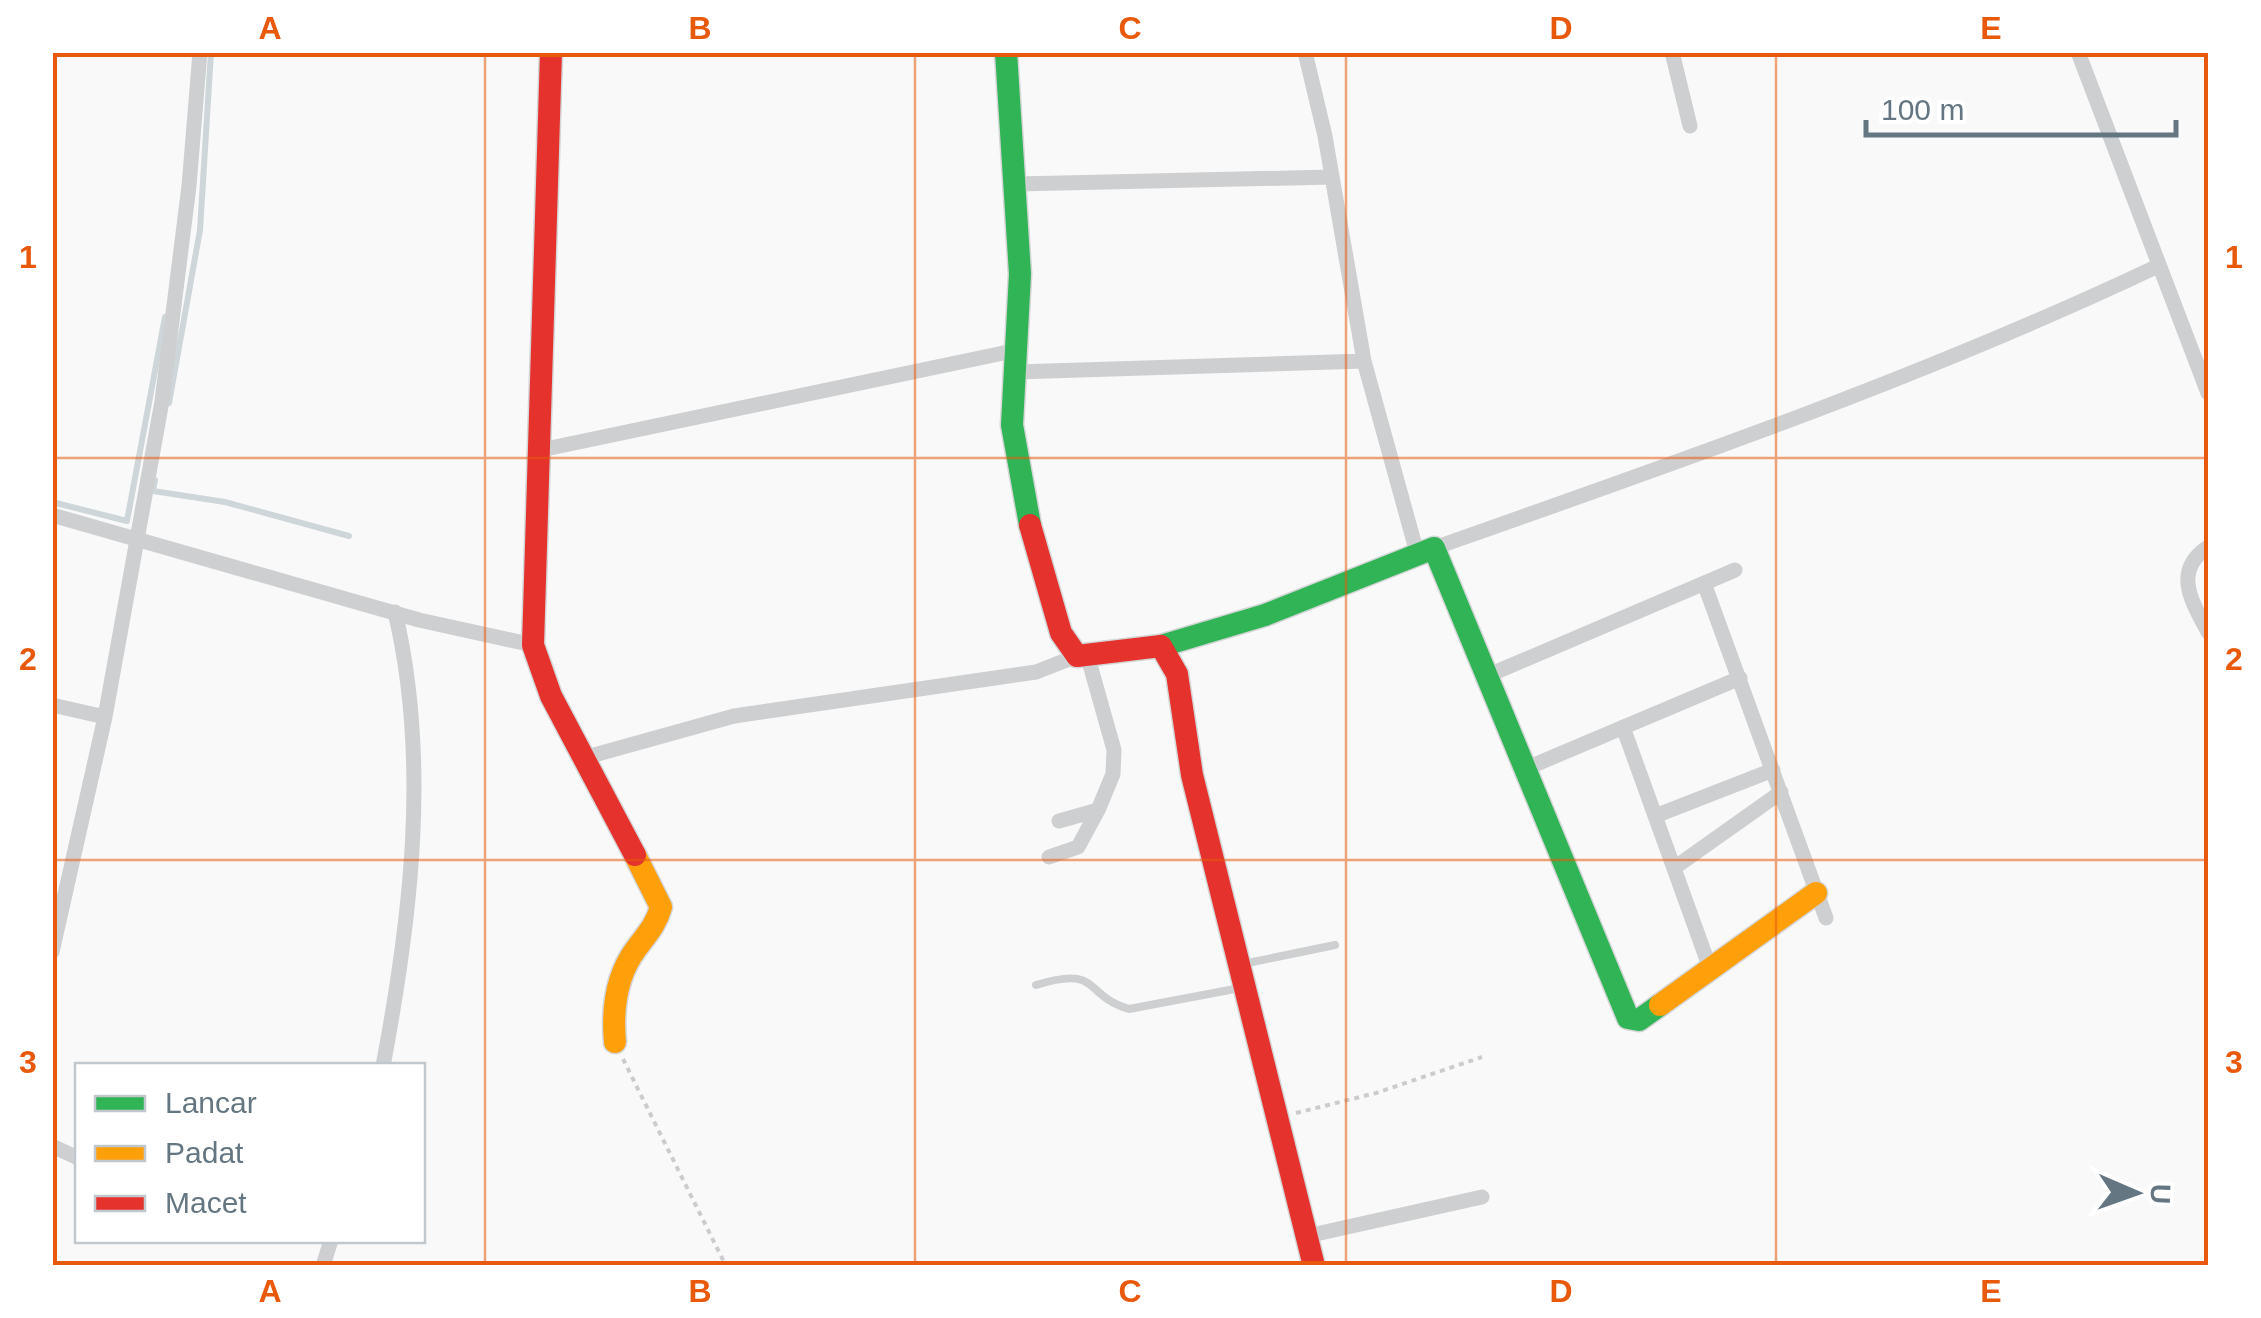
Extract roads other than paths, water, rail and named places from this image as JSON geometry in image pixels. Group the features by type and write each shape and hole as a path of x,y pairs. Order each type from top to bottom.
{"street":[{"path":"52,952 105,717 134,538 162,401 200,52"},
{"path":"551,52 536,451 534,645 551,696 588,758 661,908 656,929 632,954 615,999 615,1042"},
{"path":"1006,52 1020,274 1012,425 1025,509 1056,619 1082,655 1114,750 1113,774 1078,848 1049,857"},
{"path":"1305,52 1332,176 1364,361 1425,551 1489,675 1628,1018 1639,1020 1816,892"},
{"path":"1672,52 1690,126"},
{"path":"2078,52 2208,389"},
{"path":"1017,184 1332,176"},
{"path":"588,758 734,716 1036,672 1082,655 1161,646 1264,615 1425,551 1748,437 2050,316 2158,266"},
{"path":"536,451 1013,361 1364,361"},
{"path":"52,515 395,612 534,645"},
{"path":"2208,547 2198,554 2186,574 2187,592 2208,632"},
{"path":"1489,675 1735,570"},
{"path":"1704,584 1826,918"},
{"path":"382,1063 414,852 407,661 395,612"},
{"path":"1161,646 1177,674 1182,731 1314,1266"},
{"path":"1527,768 1740,678"},
{"path":"52,705 105,717"},
{"path":"1623,727 1711,971"},
{"path":"1655,816 1773,770"},
{"path":"1674,868 1780,792"},
{"path":"1059,820 1098,810"},
{"path":"52,1146 75,1157"},
{"path":"1306,1236 1482,1198"}],"lane":[{"path":"1036,986 1067,976 1085,979 1129,1009 1335,945"}],"waterway":[{"path":"169,403 200,230 211,52"},
{"path":"52,502 127,521 165,317"},
{"path":"155,480 153,491 225,502 349,536"}]}
